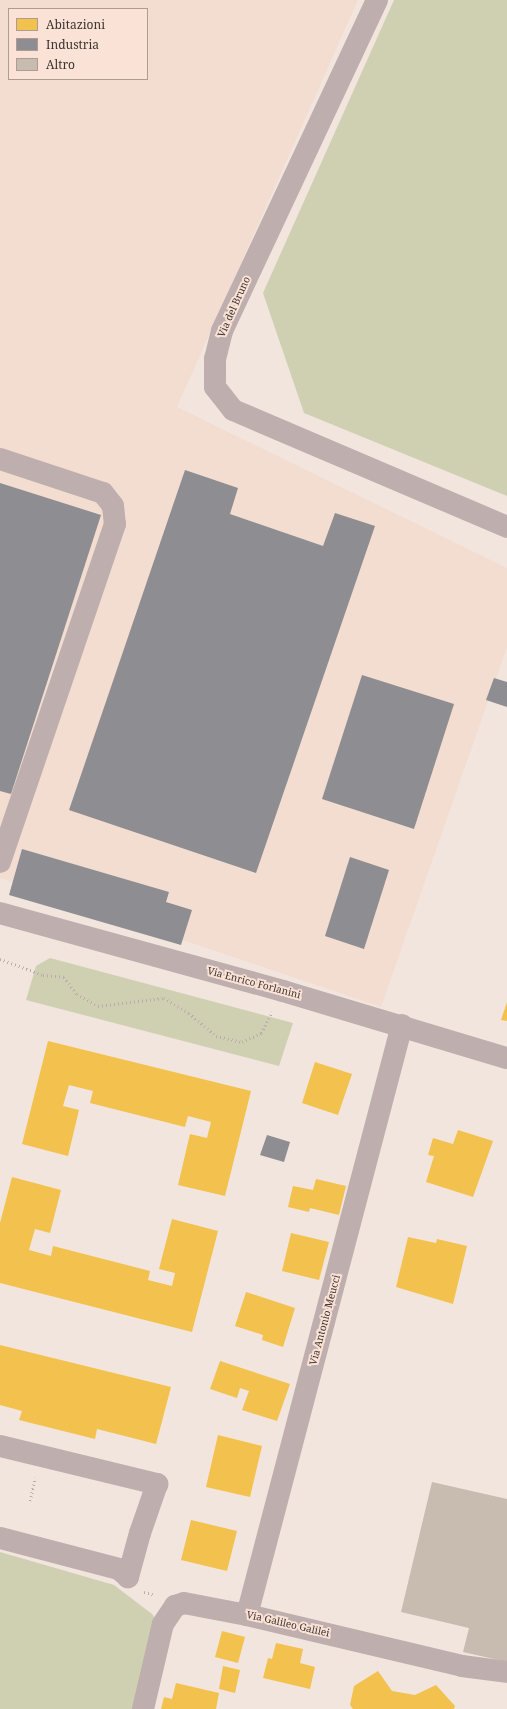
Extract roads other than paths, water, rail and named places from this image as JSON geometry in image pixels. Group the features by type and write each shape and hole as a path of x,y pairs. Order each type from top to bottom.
{"street":[{"name":"Via del Bruno","path":"377,0 222,331 215,359 215,386 233,410 507,527"},
{"path":"0,459 103,493 113,506 115,524 0,862"},
{"name":"Via Enrico Forlanini","path":"0,913 402,1025 507,1058"},
{"name":"Via Antonio Meucci","path":"247,1615 402,1025"},
{"path":"0,1446 157,1484 140,1533 128,1577 119,1569 0,1538"},
{"name":"Via Galileo Galilei","path":"142,1709 163,1624 175,1606 184,1603 247,1615 462,1666 507,1672"}]}
